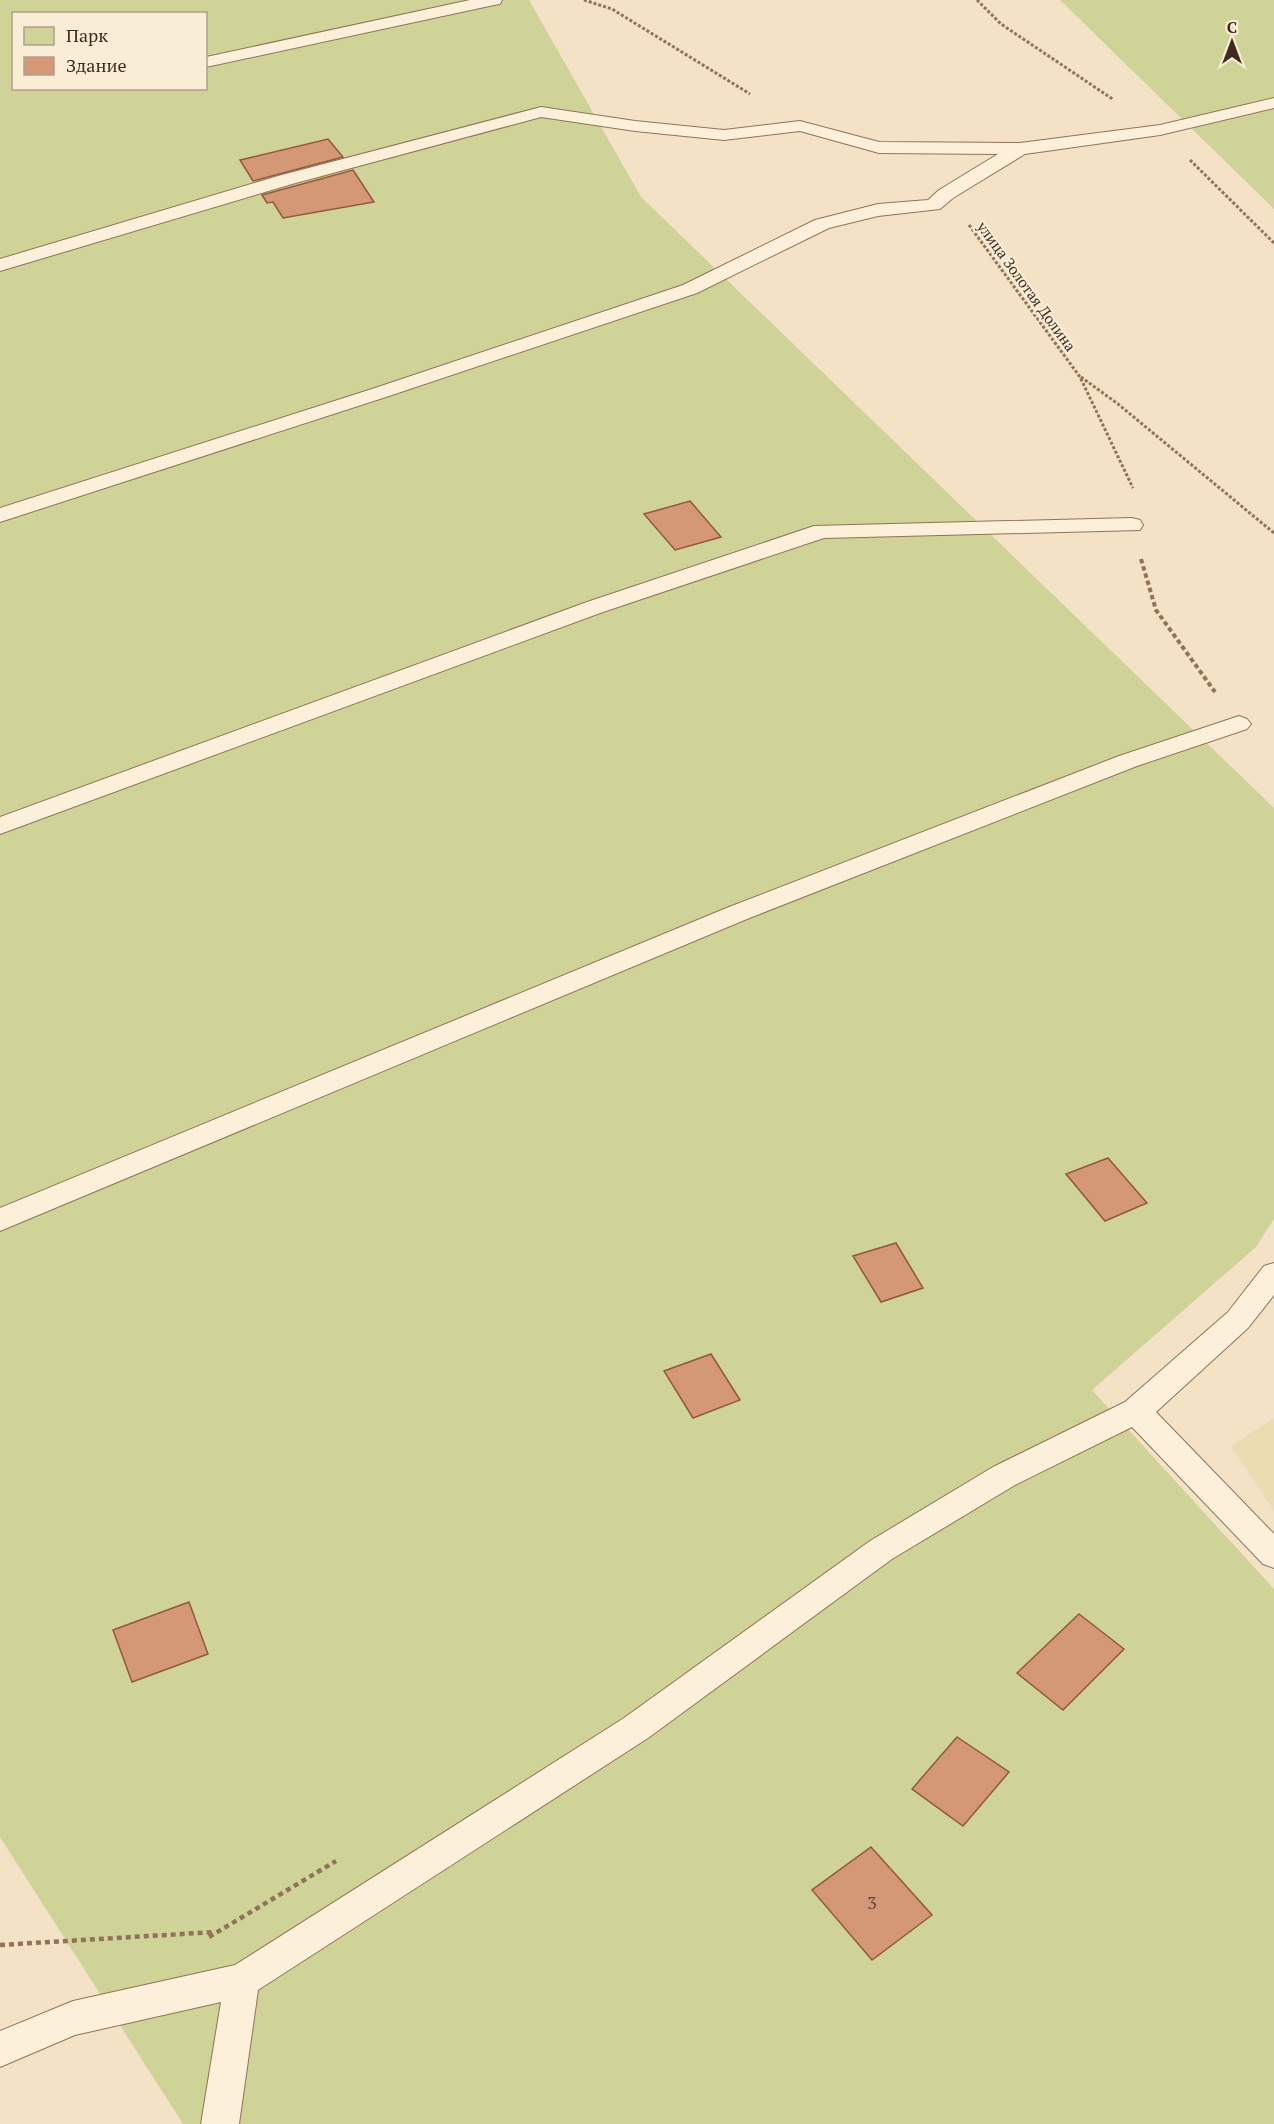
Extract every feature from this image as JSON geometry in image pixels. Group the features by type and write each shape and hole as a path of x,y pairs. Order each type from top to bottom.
{"lane":[{"path":"207,62 494,0"},
{"path":"0,265 285,180 541,112 634,126 724,135 800,126 879,147 1020,149 1160,130 1274,104"},
{"path":"0,515 690,289 822,224 878,210 933,205 946,194 1020,149"},
{"path":"0,826 595,607 822,531 1132,525"},
{"path":"0,1220 738,913 1128,761 1239,724"},
{"path":"0,2049 73,2018 242,1980 636,1728 881,1550 1004,1476 1136,1411 1238,1320 1274,1274"},
{"path":"1136,1411 1274,1555"},
{"path":"220,2124 242,1980"}],"path":[{"path":"584,0 612,9 800,126"},
{"name":"улица Золотая Долина","path":"946,194 1080,377 1136,495 1132,525 1156,610 1239,724"},
{"path":"1080,377 1118,404 1274,533"},
{"path":"0,1945 218,1932"}],"shaded area":[{"path":"1274,1418 1274,1511 1231,1446"}],"green space":[{"path":"0,0 529,0 641,197 1274,808 1274,1219 1256,1247 1092,1390 1274,1589 1274,2124 183,2124 0,1837"},
{"path":"1060,0 1274,0 1274,209"}],"building":[{"path":"328,139 343,157 253,181 240,160"},
{"path":"353,170 374,202 283,218 273,202 267,203 262,195"},
{"path":"690,501 721,537 675,550 644,514"},
{"path":"1108,1158 1147,1203 1105,1221 1066,1174"},
{"path":"896,1243 923,1288 881,1302 853,1256"},
{"path":"711,1354 740,1400 693,1418 664,1371"},
{"path":"189,1602 208,1654 132,1682 113,1630"},
{"path":"1079,1614 1124,1649 1063,1710 1017,1673"},
{"path":"957,1737 1009,1772 963,1826 912,1789"},
{"path":"871,1847 932,1915 872,1960 812,1890"}]}
